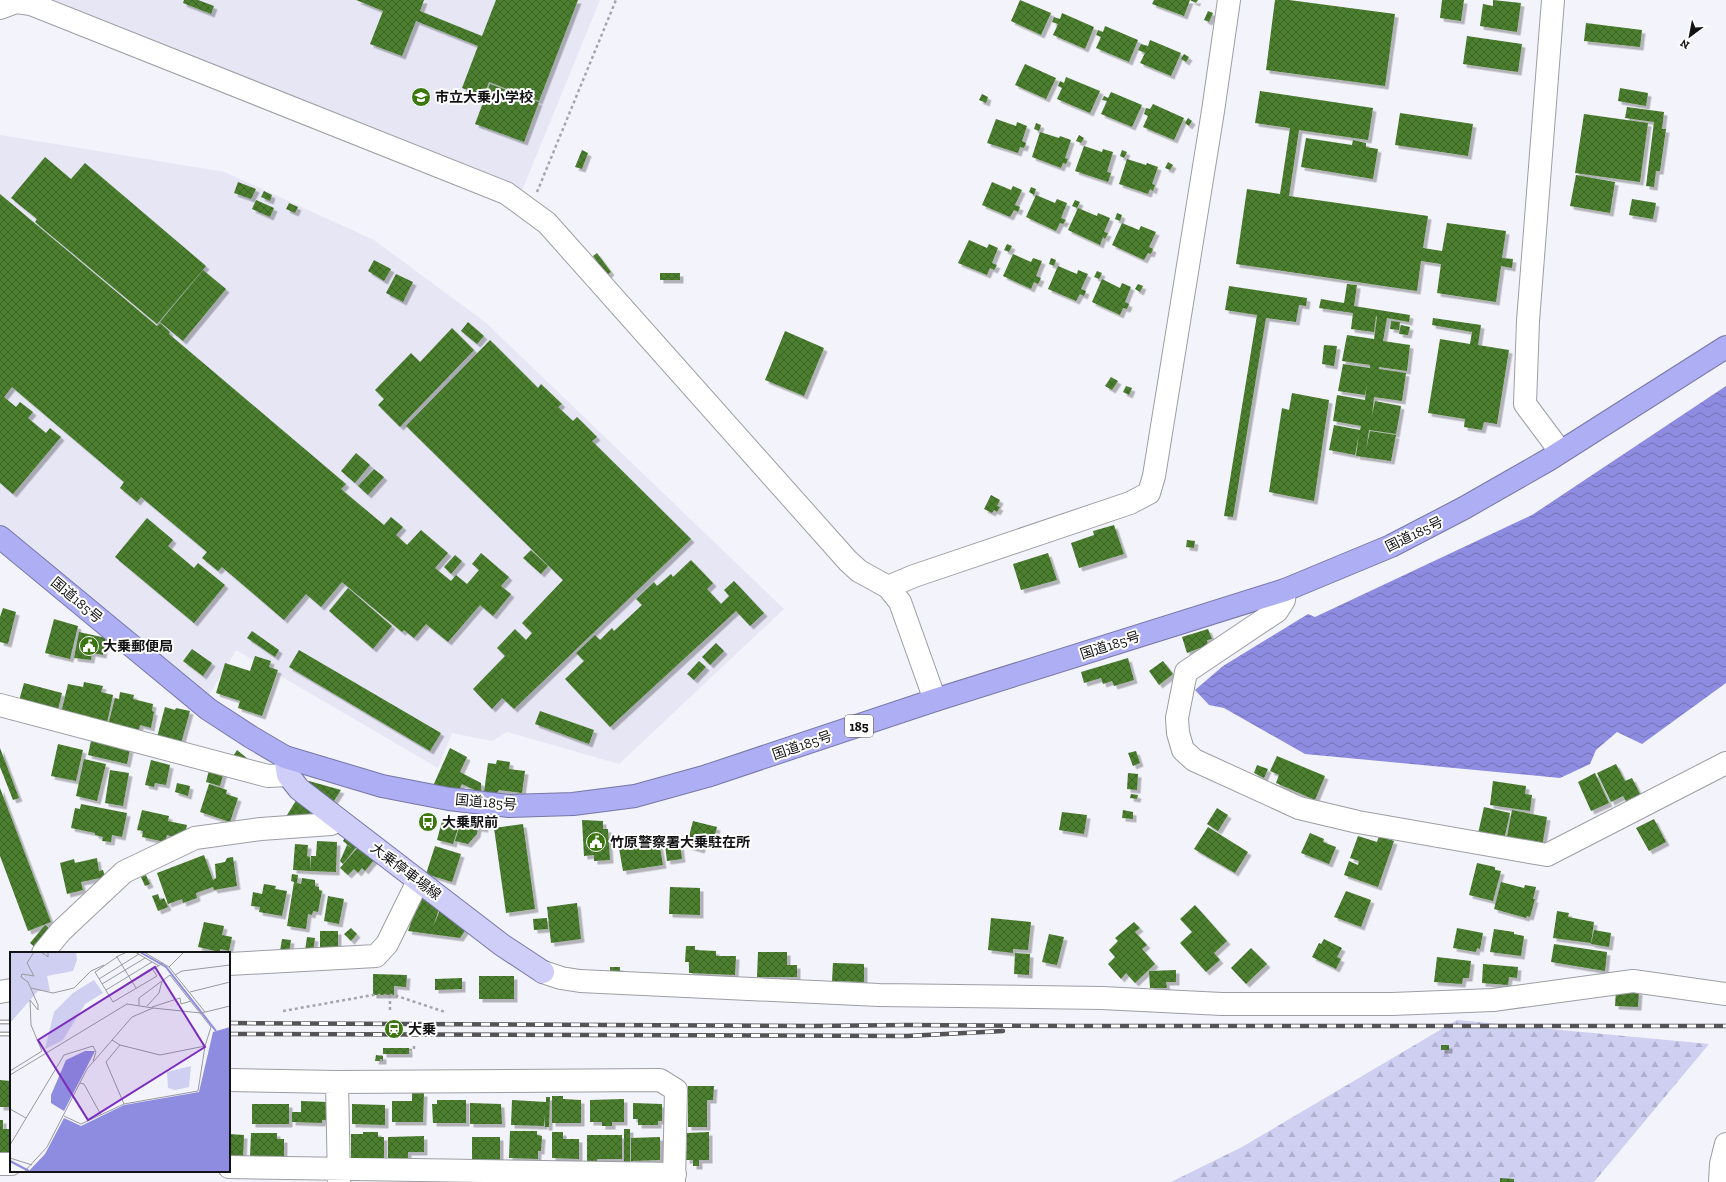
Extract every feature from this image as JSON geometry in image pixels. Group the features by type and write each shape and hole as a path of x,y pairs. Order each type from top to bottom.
{"highway":[{"name":"国道185号","path":"0,537 208,709 251,737 287,766 449,799 509,806 573,804 635,796 707,776 935,700 1285,590 1391,546 1464,508 1560,451 1726,347"}],"main road":[{"name":"大乗停車場線","path":"287,766 299,788 338,820 502,945 543,972"}],"street":[{"path":"0,4 2,0"},
{"path":"888,588 914,576 1130,503 1149,493 1154,476 1213,112 1229,0"},
{"path":"1553,0 1528,321 1525,404 1560,451"},
{"path":"0,8 16,2 31,4 506,193 548,223 848,561 858,571 888,588 900,602 935,700"},
{"path":"1285,590 1284,600 1277,611 1186,672 1177,718 1178,733 1183,750 1194,760 1299,808 1358,822 1547,855 1726,763"},
{"path":"0,705 268,776 287,766"},
{"path":"44,952 61,931 124,872 195,838 261,829 331,824 338,820"},
{"path":"230,964 376,956 387,944 418,881"},
{"path":"543,972 560,978 588,982 879,994 1102,998 1222,1004 1392,1004 1493,1000 1633,981 1726,994"},
{"path":"0,992 10,990"},
{"path":"230,1080 336,1082 660,1080 676,1090 675,1178 339,1176 230,1168"},
{"path":"336,1082 339,1176"},
{"path":"1720,1182 1721,1164 1726,1144"}],"path":[{"path":"530,210 616,0"},
{"path":"378,995 378,1001"},
{"path":"283,1011 378,995 390,995 445,1012"},
{"path":"390,995 390,1012"},
{"path":"409,1050 414,1050 414,1045"}],"shaded area":[{"name":"市立大乗小学校","path":"44,0 600,0 521,193"},
{"path":"0,135 225,172 374,240 485,322 784,609 619,764 507,732 492,741 452,733 438,768 236,650 209,695 0,524"}],"green space":[{"path":"1457,1020 1709,1044 1594,1182 1171,1182 1242,1147"}],"water":[{"path":"1726,386 1726,683 1642,744 1617,732 1596,750 1590,764 1560,778 1305,754 1224,708 1209,705 1195,690 1223,666 1308,614 1315,617 1532,515"}],"building":[{"path":"184,0 198,0 214,6 211,14 183,3"},
{"path":"356,0 424,0 420,11 482,36 496,0 578,0 539,101 489,82 484,96 462,88 478,46 416,21 402,56 370,44 383,11"},
{"path":"1020,0 1051,13 1041,35 1011,21"},
{"path":"1154,0 1190,0 1184,16 1152,4"},
{"path":"1190,0 1198,0 1196,3"},
{"path":"1275,0 1289,0 1395,14 1385,86 1266,70"},
{"path":"1442,0 1464,0 1461,21 1440,18"},
{"path":"1493,0 1521,3 1517,32 1480,26 1483,4 1493,6"},
{"path":"1208,11 1213,13 1209,22 1204,20"},
{"path":"1062,13 1094,27 1085,49 1053,35 1058,24 1052,22 1054,17 1060,19"},
{"path":"1586,23 1642,30 1640,47 1584,41"},
{"path":"1105,26 1138,40 1129,62 1096,48 1101,37 1096,35 1098,30 1103,32"},
{"path":"1467,36 1522,44 1518,72 1463,64"},
{"path":"1150,40 1181,53 1171,76 1140,63 1145,53 1138,50 1141,44 1148,46"},
{"path":"1184,54 1189,57 1186,62 1181,59"},
{"path":"1025,64 1056,78 1046,99 1015,85"},
{"path":"1066,77 1100,91 1090,113 1057,99 1062,88 1058,86 1060,81 1064,83"},
{"path":"490,84 539,102 524,142 475,124"},
{"path":"1620,88 1648,93 1646,106 1618,101"},
{"path":"1260,91 1373,108 1368,140 1299,130 1289,196 1428,216 1423,248 1442,251 1447,223 1506,231 1502,258 1513,259 1512,268 1501,266 1496,302 1437,293 1441,264 1421,261 1417,291 1236,264 1247,189 1280,194 1290,128 1255,123"},
{"path":"1111,92 1142,105 1132,127 1101,114 1107,101 1102,100 1104,96 1108,98"},
{"path":"982,94 988,97 986,103 979,100"},
{"path":"1153,104 1184,118 1174,140 1143,127 1148,116 1144,114 1146,108 1150,109"},
{"path":"1627,107 1664,112 1662,129 1666,129 1660,171 1656,171 1654,187 1646,186 1654,122 1625,118"},
{"path":"1400,113 1473,124 1468,156 1395,145"},
{"path":"1584,114 1648,123 1640,182 1575,173"},
{"path":"1188,118 1192,121 1189,126 1185,123"},
{"path":"996,119 1016,126 1017,122 1027,126 1022,141 1026,143 1024,148 1020,147 1018,153 987,143"},
{"path":"1036,123 1041,125 1039,131 1034,129"},
{"path":"1040,132 1071,140 1065,158 1068,159 1066,164 1063,163 1061,168 1032,157"},
{"path":"1079,135 1084,138 1081,143 1076,141"},
{"path":"1306,138 1352,145 1353,140 1366,143 1366,147 1378,149 1373,179 1301,167"},
{"path":"1084,146 1102,152 1103,149 1113,152 1107,172 1111,173 1108,182 1075,171"},
{"path":"582,150 588,153 582,169 575,167"},
{"path":"1122,150 1127,152 1124,158 1120,156"},
{"path":"45,157 71,179 85,163 206,266 157,324 35,222 37,219 11,198"},
{"path":"1127,159 1158,167 1152,184 1155,185 1153,191 1150,189 1148,194 1119,184"},
{"path":"1168,162 1173,165 1170,170 1165,168"},
{"path":"1576,175 1615,182 1610,213 1570,206"},
{"path":"238,182 256,189 251,199 234,193"},
{"path":"992,182 1011,190 1013,186 1022,190 1015,205 1020,207 1018,212 1014,210 1010,217 982,205"},
{"path":"1031,187 1036,189 1034,195 1029,192"},
{"path":"264,191 272,195 270,201 261,197"},
{"path":"0,194 157,326 160,323 170,332 169,334 346,484 341,489 384,525 391,517 403,527 396,535 407,545 421,530 448,553 435,568 451,581 456,575 467,584 479,570 472,564 481,553 509,577 501,586 511,594 493,616 480,605 448,642 426,624 414,638 404,630 402,632 342,582 321,607 306,594 284,620 222,567 218,571 202,558 207,552 141,497 137,502 120,488 124,482 12,387 4,397 16,407 20,402 33,412 28,418 46,433 50,428 61,437 13,494 0,483"},
{"path":"1036,195 1055,203 1057,199 1067,203 1061,218 1066,220 1063,224 1060,223 1056,231 1026,217"},
{"path":"1632,199 1656,203 1653,219 1629,215"},
{"path":"256,200 274,208 270,217 252,209"},
{"path":"1075,200 1080,202 1077,208 1072,206"},
{"path":"289,203 298,207 295,213 286,209"},
{"path":"1078,208 1097,216 1098,213 1110,218 1104,232 1108,233 1105,239 1103,237 1100,245 1068,230"},
{"path":"1117,213 1122,215 1120,221 1115,219"},
{"path":"1122,223 1139,230 1141,226 1156,232 1149,247 1153,249 1151,254 1148,253 1144,260 1112,245"},
{"path":"969,240 987,248 989,244 998,248 992,263 997,265 994,270 990,268 987,275 958,263"},
{"path":"1007,244 1012,246 1009,252 1004,250"},
{"path":"597,253 611,272 607,275 593,256"},
{"path":"1013,254 1031,262 1033,258 1042,261 1036,276 1041,278 1038,284 1034,282 1031,289 1003,276"},
{"path":"1051,258 1056,260 1054,266 1049,264"},
{"path":"374,260 391,269 384,281 368,271"},
{"path":"1058,266 1077,274 1078,270 1088,274 1081,289 1086,291 1084,296 1080,294 1076,301 1048,289"},
{"path":"203,270 226,289 183,341 160,322"},
{"path":"1097,271 1102,273 1099,279 1094,277"},
{"path":"660,273 680,273 680,280 660,280"},
{"path":"396,274 413,282 403,302 386,293"},
{"path":"1102,279 1120,288 1122,283 1131,287 1125,302 1129,304 1127,309 1123,308 1120,315 1092,302"},
{"path":"1138,284 1143,286 1140,292 1135,289"},
{"path":"1347,284 1357,285 1354,306 1410,315 1409,322 1387,318 1383,341 1410,345 1407,371 1379,367 1379,369 1406,373 1402,401 1374,397 1372,416 1375,401 1401,406 1396,434 1369,430 1366,450 1370,431 1396,435 1391,461 1356,456 1359,434 1355,455 1329,450 1334,425 1360,430 1361,426 1333,421 1337,395 1365,400 1367,384 1365,395 1338,391 1343,364 1370,368 1370,365 1342,361 1347,335 1374,339 1377,317 1376,316 1374,332 1351,329 1353,313 1319,308 1321,299 1344,303"},
{"path":"1229,286 1307,298 1306,306 1299,305 1296,322 1266,318 1233,517 1224,516 1257,315 1225,310"},
{"path":"1433,318 1481,325 1478,345 1509,350 1497,424 1484,422 1482,430 1464,427 1465,419 1428,413 1440,339 1470,344 1472,332 1432,325"},
{"path":"1391,321 1400,322 1399,330 1390,329"},
{"path":"468,322 484,336 477,344 461,331"},
{"path":"1401,325 1410,327 1408,335 1399,334"},
{"path":"452,328 474,350 400,427 378,405 384,399 375,390 411,353 420,362"},
{"path":"785,331 824,348 804,396 765,380"},
{"path":"490,340 538,388 541,384 562,404 558,407 573,421 577,417 597,437 592,441 691,539 514,709 502,698 492,709 473,689 505,656 497,648 515,629 526,640 532,633 522,623 563,580 406,426"},
{"path":"1324,345 1337,346 1334,366 1322,364"},
{"path":"1111,377 1118,381 1112,390 1105,386"},
{"path":"1126,386 1132,388 1129,395 1123,392"},
{"path":"1292,393 1329,400 1314,501 1269,492 1282,408 1289,410"},
{"path":"356,453 370,465 355,483 341,471"},
{"path":"374,469 384,477 368,495 358,486"},
{"path":"991,495 1000,500 997,506 1000,507 997,512 994,510 992,513 984,509"},
{"path":"147,518 173,540 168,546 194,568 198,563 225,585 194,623 115,557"},
{"path":"1114,525 1124,554 1079,568 1071,543 1094,535 1093,531"},
{"path":"1187,540 1195,541 1194,548 1186,547"},
{"path":"531,550 548,566 541,574 523,558"},
{"path":"1048,553 1057,580 1021,590 1013,564"},
{"path":"455,555 462,561 451,574 444,567"},
{"path":"691,560 713,583 707,589 721,604 729,596 724,590 734,581 764,613 750,626 736,611 610,727 565,679 584,661 576,653 595,635 600,640 612,628 614,631 642,605 636,599 654,582 657,586 671,574 673,577"},
{"path":"348,588 392,626 373,649 329,611"},
{"path":"3,608 16,612 8,644 0,642 0,617"},
{"path":"54,619 78,626 70,659 45,653"},
{"path":"1208,629 1212,639 1207,640 1208,645 1187,653 1182,637"},
{"path":"252,631 279,650 275,657 247,638"},
{"path":"79,632 106,638 103,655 92,653 91,660 74,658"},
{"path":"716,643 724,651 710,665 702,657"},
{"path":"192,649 212,663 203,676 183,661"},
{"path":"299,650 441,733 430,751 289,667"},
{"path":"255,656 271,661 269,667 278,670 262,716 238,708 240,701 216,693 225,663 250,671"},
{"path":"1128,658 1134,680 1114,686 1112,681 1103,684 1101,678 1084,683 1081,672"},
{"path":"699,661 706,667 694,680 687,674"},
{"path":"1163,661 1173,674 1159,685 1149,671"},
{"path":"84,682 103,686 101,692 113,695 107,723 84,715 83,718 61,713 68,684 83,687"},
{"path":"24,683 62,693 57,714 18,704"},
{"path":"120,692 134,695 133,699 153,704 152,711 154,712 151,728 140,725 139,730 107,729 115,698 119,699"},
{"path":"165,707 175,710 176,708 190,711 180,747 156,741"},
{"path":"540,711 594,730 589,744 535,724"},
{"path":"91,741 130,749 127,764 88,755"},
{"path":"58,744 83,750 76,781 51,776"},
{"path":"0,748 19,798 13,800 0,767"},
{"path":"450,748 467,757 460,772 481,783 481,793 462,784 459,790 433,786"},
{"path":"237,750 254,764 230,761"},
{"path":"1136,751 1140,763 1133,766 1128,753"},
{"path":"1277,756 1325,776 1315,800 1276,783 1279,775 1270,771"},
{"path":"84,759 106,764 97,801 76,796"},
{"path":"151,760 170,765 166,785 155,783 154,787 145,785"},
{"path":"497,760 510,762 509,769 525,771 522,793 499,790 497,793 484,792 488,763 496,764"},
{"path":"1616,764 1625,781 1632,778 1642,798 1628,805 1623,796 1611,802 1597,773"},
{"path":"1257,765 1268,769 1264,778 1254,773"},
{"path":"210,766 224,771 220,786 206,782"},
{"path":"110,770 129,773 123,806 105,803"},
{"path":"1128,773 1138,774 1137,790 1127,789"},
{"path":"1595,773 1609,803 1591,811 1578,782"},
{"path":"309,781 341,790 332,804 307,784"},
{"path":"1493,781 1526,786 1525,794 1532,795 1530,811 1490,805"},
{"path":"177,783 190,786 188,796 175,792"},
{"path":"209,784 227,790 226,794 238,798 230,822 200,812"},
{"path":"0,788 51,922 28,931 0,856"},
{"path":"1131,794 1138,795 1137,799 1130,798"},
{"path":"297,799 325,820 282,823"},
{"path":"81,804 127,813 122,837 112,835 111,842 102,841 103,837 95,835 95,833 71,828 75,808 80,809"},
{"path":"1484,807 1510,813 1503,844 1477,838"},
{"path":"1217,808 1228,815 1218,831 1207,824"},
{"path":"142,810 169,816 168,821 187,825 183,840 167,835 165,842 142,837 143,831 137,830"},
{"path":"1123,810 1133,812 1133,819 1122,818"},
{"path":"1512,810 1547,817 1542,847 1507,837"},
{"path":"1062,812 1087,815 1084,834 1059,830"},
{"path":"470,818 483,819 485,829 478,828 477,834 468,844 455,841 460,824 468,826"},
{"path":"1654,819 1666,842 1649,851 1636,828"},
{"name":"竹原警察署大乗駐在所","path":"582,820 603,821 603,829 608,829 610,860 594,861 594,855 584,856"},
{"path":"442,821 459,825 453,844 437,840"},
{"path":"693,821 717,827 712,846 688,840"},
{"path":"523,824 535,909 506,913 494,828"},
{"path":"1208,827 1248,852 1235,873 1194,849"},
{"path":"1310,833 1324,839 1323,842 1336,847 1329,864 1301,853"},
{"path":"346,836 358,845 354,850 343,841"},
{"path":"1358,836 1377,842 1379,836 1394,841 1378,887 1344,875 1349,861 1358,865 1359,861 1350,858"},
{"path":"688,840 703,845 701,850 687,846"},
{"path":"317,841 337,842 336,872 310,871 311,856 316,856"},
{"path":"659,842 663,865 623,871 619,848"},
{"path":"680,843 682,859 667,861 665,845"},
{"path":"295,844 308,845 307,856 310,857 310,871 293,870"},
{"path":"347,845 354,850 343,864 340,861"},
{"path":"359,846 375,859 365,871 362,868 358,873 354,869 348,875 340,868"},
{"path":"435,846 461,854 452,882 426,874"},
{"path":"204,855 213,880 216,878 215,864 225,862 227,858 233,857 237,886 214,890 213,887 196,893 197,898 183,903 182,899 168,904 157,873"},
{"path":"97,858 99,871 103,870 105,877 81,882 83,890 67,894 60,863 74,859 75,863"},
{"path":"1477,863 1495,867 1495,870 1501,871 1493,901 1469,895"},
{"path":"292,874 298,875 297,883 301,884 302,878 315,880 315,886 319,887 319,890 322,891 318,912 313,911 312,915 308,914 306,929 287,926 294,882 291,881"},
{"path":"146,875 150,884 145,886 141,877"},
{"path":"1501,882 1524,888 1525,885 1536,887 1533,899 1535,899 1530,917 1527,916 1526,918 1494,909"},
{"path":"264,884 276,886 275,889 287,891 282,916 259,912 260,907 251,906 253,892 262,894"},
{"path":"670,887 700,888 700,915 669,914"},
{"path":"1346,891 1371,900 1361,927 1334,917"},
{"path":"417,893 439,909 433,927 440,910 466,929 460,938 408,931 415,911"},
{"path":"158,894 160,900 164,898 168,907 158,911 152,896"},
{"path":"328,896 344,899 339,924 324,921"},
{"path":"577,903 581,939 551,943 547,907"},
{"path":"1195,905 1227,941 1214,953 1220,960 1206,972 1180,943 1192,932 1180,919"},
{"path":"1557,911 1569,913 1568,917 1594,922 1591,943 1553,938"},
{"path":"547,918 548,929 534,930 533,919"},
{"path":"991,918 1031,922 1028,950 1013,949 1013,953 988,950"},
{"path":"204,922 224,926 222,935 232,937 229,951 220,949 220,952 198,947"},
{"path":"1134,922 1140,928 1135,932 1147,945 1142,949 1155,964 1135,983 1126,973 1121,979 1108,964 1115,957 1109,950 1118,941 1115,938"},
{"path":"45,925 52,931 37,949 30,943"},
{"path":"351,928 357,934 351,941 344,934"},
{"path":"1457,928 1483,933 1480,949 1477,948 1476,952 1453,948"},
{"path":"1494,929 1514,932 1514,934 1524,936 1521,956 1490,952"},
{"path":"1594,930 1611,933 1609,947 1591,944"},
{"path":"320,931 338,931 338,949 320,949"},
{"path":"1049,934 1064,937 1057,965 1042,962"},
{"path":"307,937 315,938 313,952 305,951"},
{"path":"282,939 291,940 289,953 280,951"},
{"path":"1324,939 1342,948 1337,957 1341,959 1336,969 1312,957 1319,943 1321,944"},
{"path":"1554,944 1607,952 1605,971 1551,962"},
{"path":"686,946 695,946 695,950 716,951 716,956 736,956 735,975 689,973 689,962 685,962"},
{"path":"1251,948 1267,964 1246,984 1231,968"},
{"path":"758,952 787,952 787,965 797,965 797,977 757,977"},
{"path":"1015,953 1030,954 1029,975 1014,974"},
{"path":"1437,957 1471,961 1469,978 1463,978 1462,984 1434,982"},
{"path":"833,963 864,964 864,982 832,981"},
{"path":"1483,964 1518,967 1517,978 1509,977 1508,985 1482,983"},
{"path":"610,967 620,967 620,974 610,974"},
{"path":"1176,970 1176,982 1166,982 1167,988 1150,988 1149,971"},
{"name":"大乗","path":"373,974 407,975 406,987 394,986 394,995 373,995"},
{"path":"479,976 514,976 514,999 479,999"},
{"path":"462,978 462,989 435,990 435,979"},
{"path":"1616,990 1639,991 1638,1007 1615,1006"},
{"path":"1441,1045 1449,1045 1449,1050 1441,1050"},
{"path":"383,1048 409,1048 409,1054 383,1054"},
{"path":"376,1055 383,1056 383,1061 375,1061"},
{"path":"0,1080 10,1081 10,1107 0,1107"},
{"path":"688,1086 714,1086 713,1100 707,1100 707,1127 688,1127"},
{"path":"412,1093 424,1093 423,1122 392,1122 392,1101 412,1101"},
{"path":"552,1096 563,1096 563,1099 581,1100 581,1123 552,1123"},
{"path":"546,1097 550,1097 549,1127 545,1127 545,1115 544,1126 511,1125 512,1100 546,1102"},
{"path":"624,1099 624,1122 612,1122 612,1126 602,1126 602,1122 590,1122 590,1100"},
{"path":"437,1100 466,1100 466,1123 433,1123 432,1104 437,1104"},
{"path":"301,1101 328,1102 327,1120 322,1120 322,1123 292,1122 292,1112 301,1112"},
{"path":"470,1103 501,1104 502,1124 470,1124"},
{"path":"633,1103 662,1104 662,1121 658,1121 658,1125 638,1125 638,1119 633,1119"},
{"path":"252,1104 289,1104 289,1124 252,1124"},
{"path":"352,1104 385,1105 385,1125 352,1124"},
{"path":"0,1120 3,1120 3,1129 10,1129 10,1152 0,1152"},
{"path":"624,1129 630,1129 630,1162 624,1162"},
{"path":"510,1131 537,1131 537,1135 542,1136 541,1151 538,1151 538,1159 509,1158"},
{"path":"363,1132 378,1132 378,1137 384,1137 384,1158 351,1158 351,1134 363,1134"},
{"path":"552,1132 563,1132 563,1139 579,1139 579,1159 552,1158"},
{"path":"709,1132 709,1160 699,1160 699,1166 693,1166 693,1160 686,1160 687,1133"},
{"path":"251,1133 277,1133 277,1139 284,1139 284,1157 250,1157"},
{"path":"230,1134 244,1135 243,1158 230,1158"},
{"path":"587,1135 622,1135 622,1159 597,1159 597,1161 587,1161"},
{"path":"424,1136 424,1152 408,1152 408,1162 388,1162 388,1137"},
{"path":"472,1137 500,1137 500,1160 472,1160"},
{"path":"660,1137 660,1160 631,1161 631,1138"},
{"path":"1500,1178 1514,1179 1514,1182 1500,1182"}],"railway":[{"path":"0,1022 10,1022"},
{"path":"230,1023 812,1026 1726,1026"},
{"path":"230,1034 907,1036 1003,1031"},
{"path":"0,1034 10,1034"}],"place":[{"name":"市立大乗小学校","path":"421,97"},
{"name":"大乗郵便局","path":"89,646"},
{"name":"大乗駅前","path":"428,822"},
{"name":"竹原警察署大乗駐在所","path":"596,842"},
{"name":"大乗","path":"394,1029"}]}
